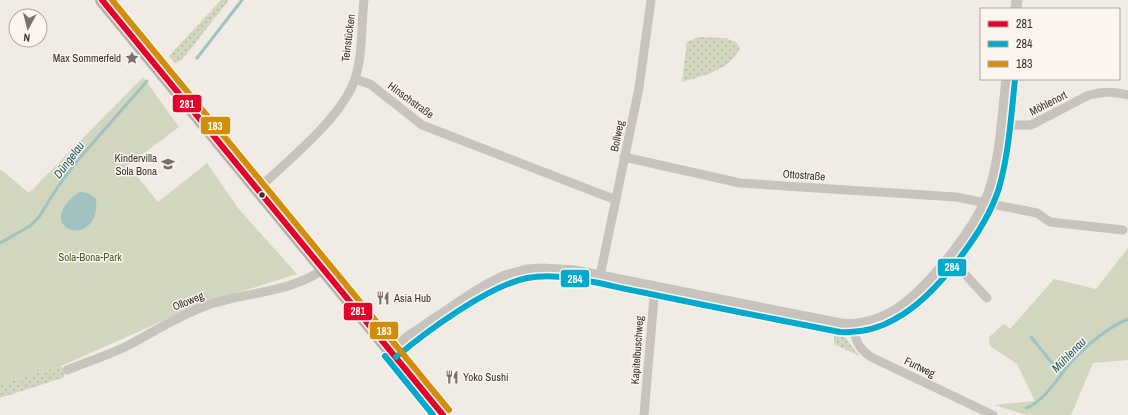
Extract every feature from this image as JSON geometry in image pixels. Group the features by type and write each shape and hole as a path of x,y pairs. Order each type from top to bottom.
{"main road":[{"path":"102,0 443,415"}],"street":[{"name":"Teinstücken","path":"355,79 359,58 364,0"},
{"name":"Bollweg","path":"600,276 644,58 651,0"},
{"path":"258,189 327,121 341,105 355,79"},
{"name":"Hinschstraße","path":"355,79 370,84 422,125 616,200"},
{"path":"391,351 408,337 489,284 513,273 542,269 575,271 834,323 853,325 873,321 898,308 923,287 950,258 984,203 991,188 996,168 1007,80"},
{"name":"Möhlenort","path":"1001,124 1031,125 1089,95 1098,92 1116,92 1128,95"},
{"name":"Ottostraße","path":"624,157 740,184 956,197 1037,213 1050,222 1123,230"},
{"path":"950,258 987,298"},
{"name":"Olloweg","path":"66,370 127,346 209,304 267,292 313,277 324,269"},
{"name":"Kapitelbuschweg","path":"644,415 655,286"},
{"name":"Furtweg","path":"853,325 857,343 861,351 993,415"}],"green space":[{"path":"221,0 229,0 182,60 175,63 169,56"},
{"path":"698,37 725,38 736,42 740,48 735,56 723,67 682,82 687,42"},
{"name":"Sola-Bona-Park","path":"143,77 179,127 128,165 158,202 207,163 238,208 297,274 196,306 61,366 0,384 0,169 29,193"},
{"path":"1128,248 1128,360 1093,363 1071,415 1027,415 994,405 1035,401 1017,364 990,346 989,337 1004,324 1010,329 1054,279 1096,289"},
{"path":"834,336 845,337 859,356 834,344"},
{"path":"61,366 65,377 0,398 0,384"}],"water":[{"path":"80,192 88,193 96,199 95,214 90,224 83,229 75,230 67,228 62,223 61,215 66,204"}],"waterway":[{"name":"Düngelau","path":"197,58 242,0"},
{"name":"Düngelau","path":"0,243 30,226 39,217 59,185 77,161 147,81"},
{"name":"Mühlenau","path":"1026,408 1033,405 1051,388 1071,362 1084,349 1112,327 1128,319"},
{"path":"1031,337 1061,374"}],"transit line":[{"name":"281","path":"102,0 443,415"},
{"name":"183","path":"112,0 449,410"},
{"name":"284","path":"396,357 458,311 494,290 527,278 541,276 555,276 584,280 840,332 869,330 889,322 910,309 926,296 957,261 983,223 999,188 1002,175 1009,134 1015,80"},
{"name":"284","path":"385,356 433,415"}],"place":[{"name":"Max Sommerfeld","path":"132,58"},
{"name":"Kindervilla Sola Bona","path":"168,164"},
{"name":"Asia Hub","path":"383,298"},
{"name":"Yoko Sushi","path":"452,377"}]}
